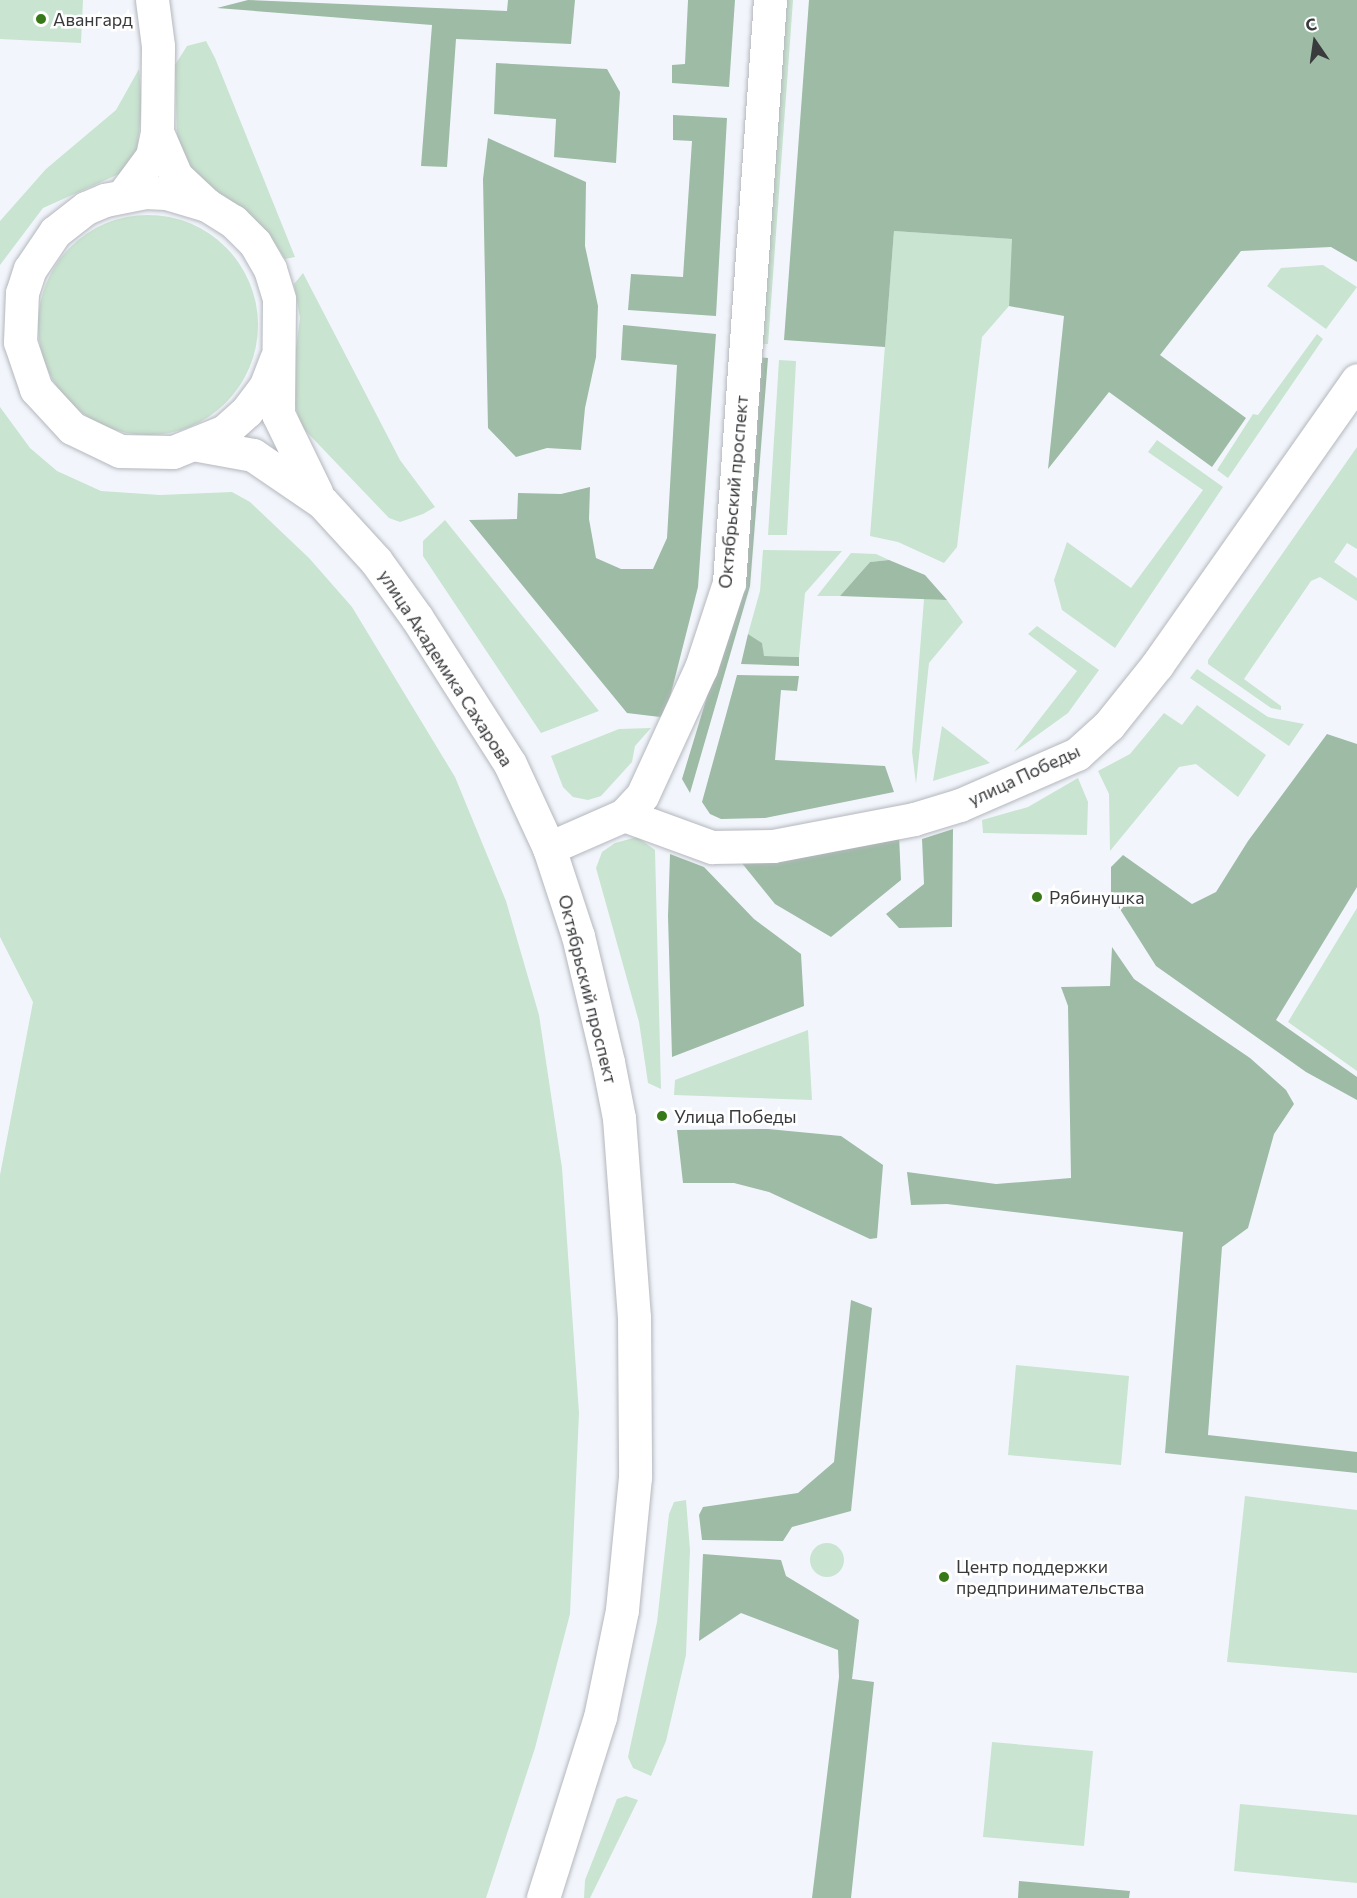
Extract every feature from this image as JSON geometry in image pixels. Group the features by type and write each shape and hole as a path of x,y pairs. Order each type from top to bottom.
{"street":[{"name":"улица Академика Сахарова","path":"124,194 152,156 157,132 158,46 152,0"},
{"name":"Октябрьский проспект","path":"543,1898 600,1717 622,1610 635,1477 634,1317 619,1118 578,936 549,848 624,815 642,796 701,668 729,583 770,0"},
{"name":"улица Академика Сахарова","path":"157,132 176,176 207,205 248,236 270,270 279,299 281,329 276,359 278,414 321,502"},
{"name":"улица Академика Сахарова","path":"207,205 166,193 124,194 70,218 43,247 22,292 19,317 22,350 36,389 52,411 94,442 146,454 198,445 225,431 247,411 265,387 276,359"},
{"path":"0,286 10,281 43,247"},
{"path":"0,351 28,374 36,389"},
{"name":"улица Победы","path":"624,815 712,847 773,846 915,819 960,805 1077,754 1109,725 1157,665 1357,380"},
{"name":"улица Академика Сахарова","path":"198,445 253,454 321,502 376,561 417,618 510,764 549,848"}],"green space":[{"name":"Авангард","path":"0,0 83,0 81,43 0,39"},
{"path":"248,0 507,11 508,0 575,0 571,44 456,39 447,167 421,166 432,25 217,8"},
{"path":"688,0 735,0 729,87 672,83 672,65 685,64"},
{"path":"779,0 793,0 768,344 755,344"},
{"path":"809,0 1357,0 1357,262 1331,247 1241,251 1160,355 1246,418 1212,467 1109,392 1048,469 1064,316 1009,306 1012,239 894,231 885,347 784,340"},
{"path":"206,41 215,58 295,257 285,259 269,234 186,169 177,140 175,65 187,46"},
{"path":"496,63 607,69 620,92 616,163 554,157 556,119 494,114"},
{"path":"139,69 142,103 137,153 119,174 43,208 0,265 0,221 46,169 116,110"},
{"path":"673,115 727,118 716,316 628,310 631,274 683,277 692,141 673,140"},
{"path":"488,138 586,182 585,246 598,306 596,357 585,408 581,450 547,448 516,457 488,428 483,179"},
{"path":"148,215 169,217 190,223 226,247 250,283 256,304 258,325 256,346 250,367 226,403 190,427 169,433 148,435 127,433 106,427 70,403 46,367 40,346 38,325 40,304 46,283 70,247 106,223 127,217"},
{"path":"894,231 1013,239 1009,306 982,337 957,547 944,563 898,542 870,536"},
{"path":"1323,265 1357,287 1326,329 1267,286 1281,268"},
{"path":"303,273 400,460 435,507 423,514 400,522 389,518 300,425 291,387 300,318 294,284"},
{"path":"623,325 716,334 698,587 666,713 660,717 627,713 469,520 517,519 518,493 561,494 590,487 589,519 596,558 621,569 653,569 667,538 677,365 621,360"},
{"path":"1317,334 1323,339 1228,478 1217,470 1253,414 1258,415"},
{"path":"756,357 768,358 750,586 690,793 682,779 740,588"},
{"path":"779,360 796,361 787,535 768,535"},
{"path":"0,407 30,448 57,471 101,491 160,495 232,492 250,502 309,558 352,607 455,777 506,901 539,1015 562,1168 579,1413 570,1614 535,1748 486,1898 0,1898 0,1175 33,1002 0,937"},
{"path":"1157,440 1223,487 1115,648 1062,610 1054,580 1067,542 1131,588 1203,490 1148,452"},
{"path":"1357,447 1357,549 1347,543 1334,562 1357,578 1357,601 1320,577 1311,581 1244,679 1281,706 1281,710 1271,708 1208,664 1208,660"},
{"path":"445,520 599,711 541,733 423,556 423,541"},
{"path":"763,550 842,551 805,593 799,657 763,656 762,643 748,634 760,591"},
{"path":"851,553 876,554 889,560 870,562 840,596 817,596"},
{"path":"889,560 925,575 947,600 840,596 870,562"},
{"path":"924,599 947,600 963,622 929,663 916,784 912,752"},
{"path":"1037,626 1099,670 1068,713 1014,752 1077,671 1028,634"},
{"path":"748,634 762,643 764,656 799,657 799,666 741,664"},
{"path":"1197,669 1268,717 1304,724 1289,746 1190,678"},
{"path":"737,675 799,676 797,691 781,690 775,760 885,766 894,792 765,818 721,819 710,814 702,802"},
{"path":"1197,705 1266,755 1238,797 1196,764 1179,767 1110,851 1109,794 1098,771 1130,754 1164,713 1182,725"},
{"path":"942,726 990,763 933,781"},
{"path":"651,728 635,746 632,762 601,796 588,800 573,797 563,787 551,756 619,729"},
{"path":"1327,734 1357,744 1357,887 1276,1020 1357,1077 1357,1100 1306,1072 1156,966 1111,895 1111,867 1123,855 1192,904 1216,892 1248,841"},
{"path":"1078,778 1088,802 1087,835 983,833 982,820 1028,807"},
{"path":"953,829 952,927 899,928 886,914 924,884 922,839"},
{"path":"899,835 901,880 831,937 775,904 741,862"},
{"path":"637,837 655,850 661,1089 648,1083 639,1022 596,868 602,852 615,843"},
{"path":"670,854 704,867 754,919 801,954 804,1006 672,1057 668,916"},
{"path":"1357,908 1357,1071 1288,1022"},
{"path":"1112,947 1134,979 1250,1058 1286,1090 1294,1104 1274,1134 1248,1228 1222,1247 1208,1435 1357,1452 1357,1473 1165,1453 1183,1232 947,1204 911,1205 907,1172 996,1184 1071,1178 1068,1006 1061,987 1110,986"},
{"path":"808,1030 812,1100 674,1095 675,1080"},
{"path":"768,1129 841,1136 883,1165 877,1238 870,1239 769,1192 734,1183 683,1183 677,1130"},
{"path":"851,1300 872,1308 851,1511 792,1527 783,1541 702,1540 699,1515 703,1507 798,1493 834,1462"},
{"path":"1016,1365 1129,1376 1121,1465 1008,1455"},
{"path":"1245,1496 1357,1510 1357,1673 1227,1662"},
{"path":"686,1500 690,1550 686,1655 666,1741 651,1776 633,1768 628,1757 657,1622 669,1514 674,1502"},
{"path":"827,1543 839,1548 844,1560 839,1572 827,1577 815,1572 810,1560 815,1548"},
{"path":"703,1554 781,1560 786,1576 859,1620 852,1679 874,1682 851,1898 812,1898 839,1677 838,1650 741,1613 699,1641"},
{"path":"992,1742 1093,1751 1084,1846 983,1837"},
{"path":"626,1796 638,1800 590,1898 584,1898 585,1880 617,1799"},
{"path":"1240,1804 1357,1815 1357,1883 1234,1871"},
{"path":"1019,1881 1130,1891 1129,1898 1018,1898"}],"place":[{"name":"Авангард","path":"41,19"},
{"name":"Рябинушка","path":"1037,897"},
{"name":"Улица Победы","path":"662,1116"},
{"name":"Центр поддержки предпринимательства","path":"944,1577"}]}
